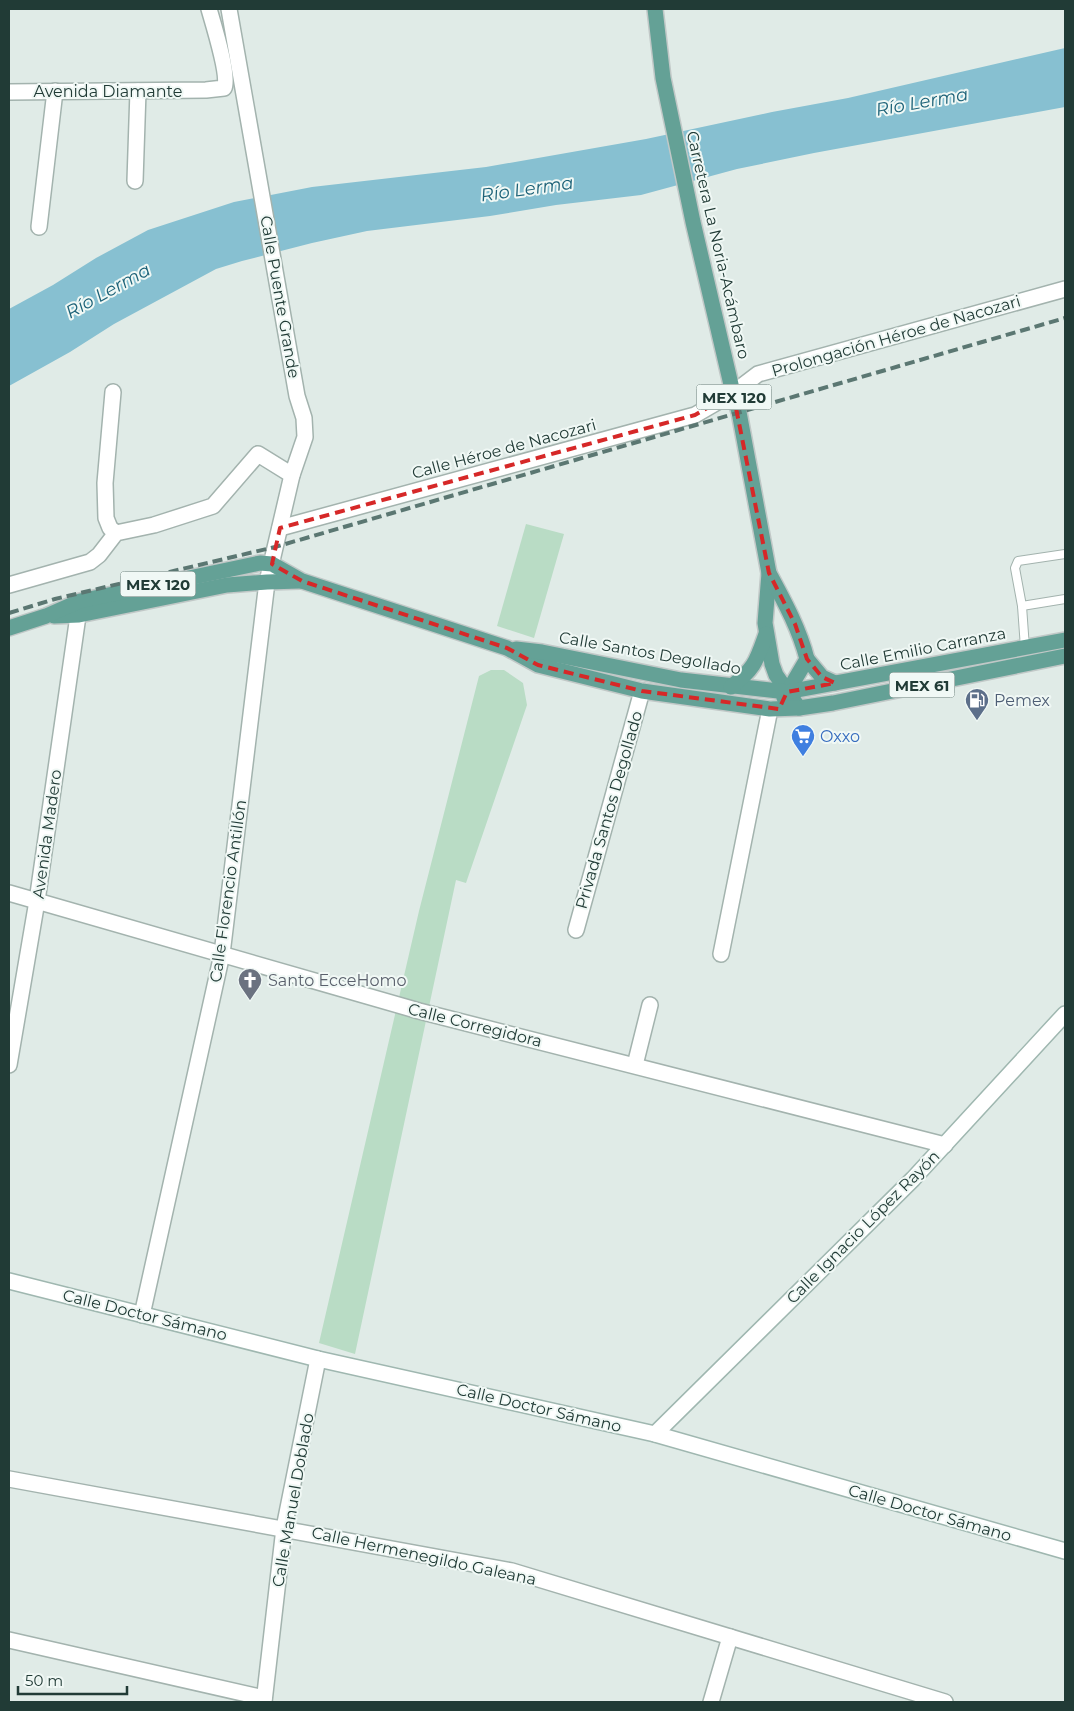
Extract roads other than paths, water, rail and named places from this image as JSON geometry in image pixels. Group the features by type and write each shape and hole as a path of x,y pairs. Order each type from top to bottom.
{"main road":[{"name":"Carretera La Noria-Acámbaro","path":"655,9 663,78 693,222 739,412 769,573 765,623 772,664 776,675 799,708"},
{"name":"MEX 120","path":"9,628 46,616 248,565 272,564"},
{"name":"Calle Santos Degollado","path":"272,564 302,581 507,648 538,665 642,691 774,709"},
{"name":"MEX 120","path":"769,573 802,639 807,659"},
{"name":"Calle Santos Degollado","path":"267,582 302,581"},
{"name":"MEX 120","path":"79,608 226,585 267,582"},
{"name":"MEX 120","path":"731,687 756,664 766,633"},
{"name":"Calle Emilio Carranza","path":"787,692 1065,640"},
{"name":"Calle Santos Degollado","path":"507,648 542,652 681,680 787,692"},
{"name":"MEX 61","path":"774,709 799,708 1065,656"},
{"path":"774,709 807,659 822,677 836,683"}],"street":[{"name":"Avenida Diamante","path":"9,92 206,90 224,88 227,83 209,9"},
{"name":"Calle Puente Grande","path":"229,9 297,396 304,418 305,437 292,475 267,582"},
{"path":"39,227 55,91"},
{"path":"135,181 138,91"},
{"name":"Prolongación Héroe de Nacozari","path":"733,393 758,374 1065,289"},
{"path":"113,392 105,483 106,518 110,528 116,533"},
{"name":"Calle Héroe de Nacozari","path":"280,528 695,415 733,393"},
{"path":"9,585 90,562 99,555 116,533 154,525 214,506 258,454 292,475"},
{"name":"Calle Florencio Antillón","path":"142,1315 222,954 267,582"},
{"name":"Avenida Madero","path":"9,1065 37,900 79,608"},
{"name":"Privada Santos Degollado","path":"576,930 642,691"},
{"path":"721,954 774,709"},
{"name":"Calle Corregidora","path":"9,893 419,1011 945,1145"},
{"path":"635,1065 650,1005"},
{"name":"Calle Ignacio López Rayón","path":"655,1434 913,1179 1065,1014"},
{"name":"Calle Doctor Sámano","path":"9,1281 318,1359 655,1434 1065,1551"},
{"name":"Calle Manuel Doblado","path":"264,1700 284,1528 318,1359"},
{"name":"Calle Hermenegildo Galeana","path":"9,1479 512,1571 945,1702"},
{"path":"711,1702 730,1637"},
{"path":"9,1640 264,1700"}],"lane":[{"path":"1025,648 1022,606 1015,568 1018,561 1065,554"},
{"path":"1022,606 1065,599"}],"water":[{"name":"Río Lerma","path":"1065,48 1065,107 814,153 737,169 641,195 367,231 242,261 216,269 114,324 70,352 9,386 9,309 148,230 234,202 312,187 486,167 646,139 848,98"}],"railway":[{"path":"9,613 55,599 275,547 1065,318"}],"place":[{"name":"Pemex","path":"977,721"},
{"name":"Oxxo","path":"803,757"},
{"name":"Santo EcceHomo","path":"250,1001"}]}
